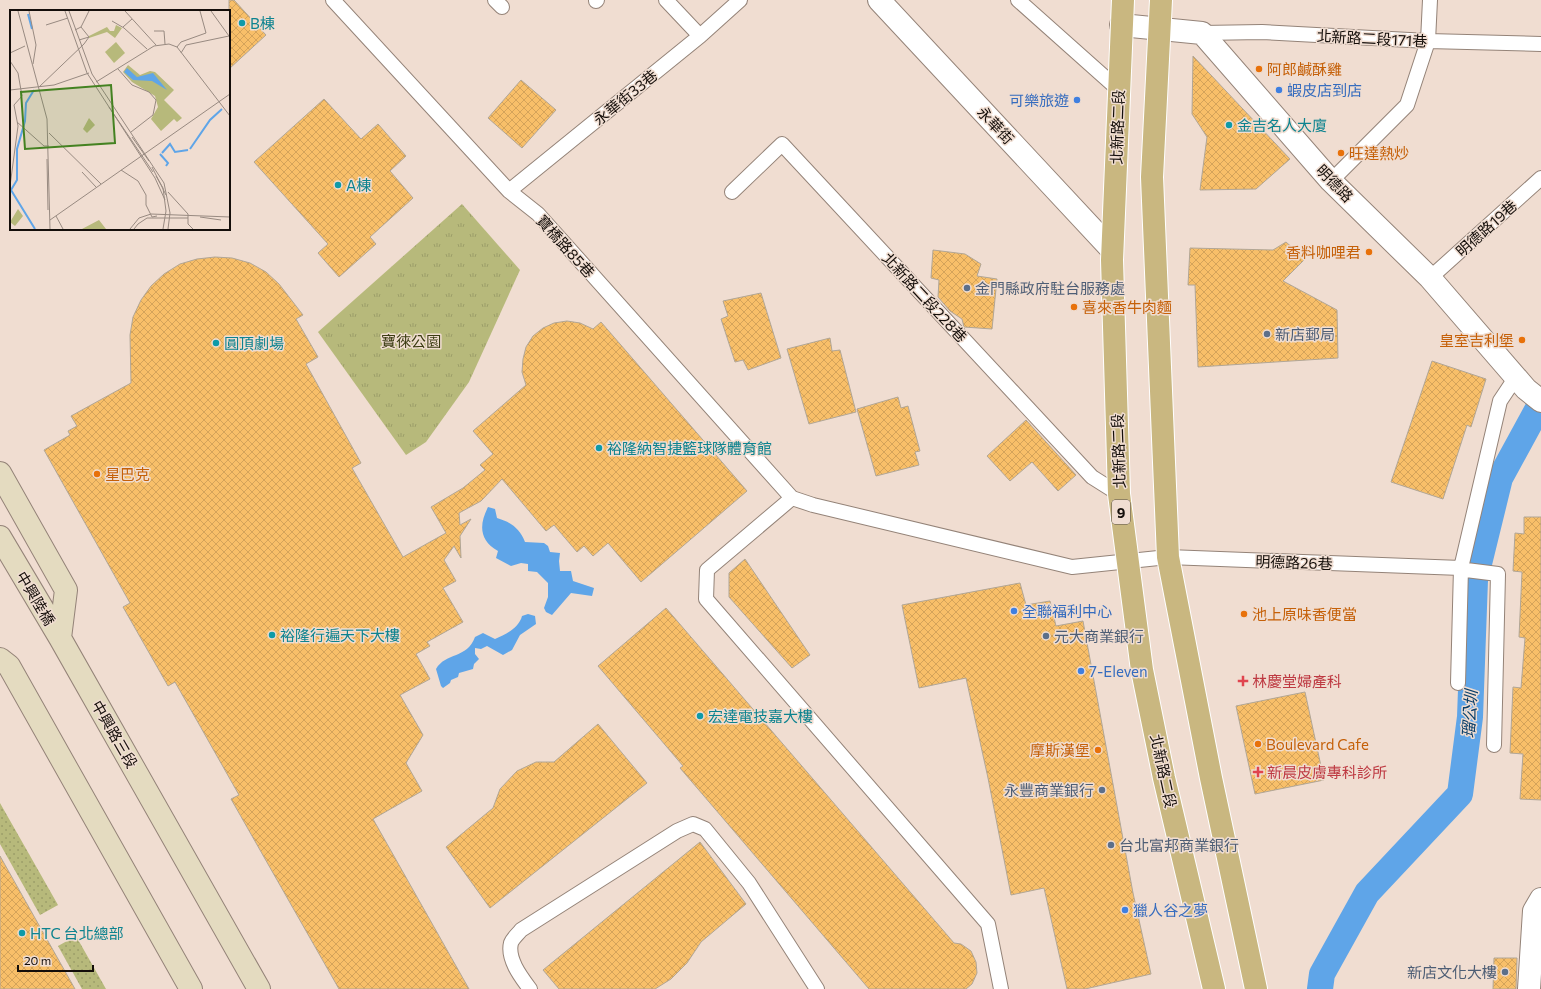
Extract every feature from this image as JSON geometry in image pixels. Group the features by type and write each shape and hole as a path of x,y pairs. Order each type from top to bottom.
{"main road":[{"name":"北新路二段","path":"1123,0 1112,250 1119,494 1142,670 1214,989"},
{"path":"1161,0 1152,177 1168,557 1211,778 1256,989"}],"street":[{"name":"永華街","path":"879,0 1112,250"},
{"path":"1121,25 1202,33"},
{"name":"明德路","path":"1202,33 1331,181 1430,278 1528,389"},
{"path":"0,473 66,590 60,638"},
{"name":"中興陸橋","path":"0,537 60,638"},
{"name":"中興路三段","path":"60,638 259,989"},
{"path":"0,646 5,662 191,989"},
{"path":"1530,989 1534,911 1541,899"}],"lane":[{"name":"寶橋路85巷","path":"333,0 509,192 538,214 792,498"},
{"path":"666,0 700,36"},
{"name":"永華街33巷","path":"509,192 700,36 740,0"},
{"path":"1018,0 1119,90"},
{"path":"1331,181 1407,105 1428,41 1430,0"},
{"name":"北新路二段171巷","path":"1202,33 1262,32 1428,41 1541,44"},
{"name":"北新路二段228巷","path":"732,192 782,144 1092,477 1119,494"},
{"name":"明德路19巷","path":"1430,278 1541,178"},
{"path":"1458,683 1463,569 1500,401 1528,389"},
{"path":"792,498 707,570 706,599 988,924 1001,989"},
{"name":"明德路26巷","path":"792,498 813,505 1072,566 1168,557 1463,569 1498,574 1494,745"},
{"path":"530,989 519,973 510,952 512,942 521,930 677,831 693,824 705,829 749,883 817,989"}],"green space":[{"name":"寶徠公園","path":"462,204 520,270 469,382 426,442 406,455 318,332"},
{"path":"0,803 58,905 40,915 0,844"},
{"path":"76,936 106,989 82,989 58,946"}],"water":[{"path":"488,507 495,509 497,518 507,522 518,530 525,542 544,543 548,546 550,552 560,553 560,571 571,571 573,581 594,588 592,596 571,593 552,615 546,612 544,608 548,597 548,583 537,572 528,571 528,564 521,563 511,566 496,558 498,551 487,542 484,537 482,526"},
{"path":"528,614 535,616 536,624 520,635 512,650 503,655 487,646 481,649 475,648 475,654 479,659 474,664 473,669 459,673 458,677 451,680 450,683 443,688 441,686 436,669 440,664 467,649 475,637 483,633 495,639 508,633 518,624 522,616"}],"building":[{"path":"229,0 234,0 266,35 230,68 230,10"},
{"name":"金吉名人大廈","path":"1193,56 1290,159 1256,189 1200,190 1207,137 1192,114"},
{"path":"521,80 556,110 522,148 488,118"},
{"name":"A棟","path":"324,99 361,139 378,124 406,156 390,171 413,198 370,237 376,244 339,277 318,253 328,244 254,162"},
{"name":"新店郵局","path":"1286,242 1305,259 1283,281 1337,310 1338,358 1198,367 1195,285 1188,285 1190,248 1273,250"},
{"name":"金門縣政府駐台服務處","path":"933,250 965,254 981,264 977,276 997,279 992,329 964,327 962,319 950,311 938,297 939,280 931,278"},
{"name":"裕隆行遍天下大樓","path":"215,257 232,258 250,263 266,272 279,284 303,315 296,319 318,357 306,364 361,463 352,468 403,557 446,533 431,507 463,488 485,470 480,465 493,454 473,431 526,385 522,372 526,347 533,336 543,328 554,323 567,321 580,323 593,329 601,322 747,491 641,582 608,543 593,556 584,546 577,552 554,525 546,531 502,479 481,501 459,513 460,525 471,519 460,536 461,558 454,546 444,560 456,581 443,588 463,622 427,642 430,646 416,654 430,679 400,695 423,735 406,763 422,791 373,819 469,989 339,989 231,799 239,795 200,726 175,682 168,686 123,607 130,603 44,450 70,435 68,431 77,426 71,416 131,383 130,335 133,317 141,300 151,286 164,274 180,264 197,259"},
{"path":"761,293 781,358 748,370 743,360 735,362 721,319 728,316 723,301"},
{"path":"830,338 832,351 840,350 856,412 809,424 787,349"},
{"path":"1432,361 1486,379 1471,427 1467,425 1443,499 1391,482"},
{"path":"898,397 901,408 908,406 920,451 915,452 919,465 876,476 857,409"},
{"path":"1026,420 1076,475 1058,491 1032,462 1010,481 987,456"},
{"path":"1524,517 1541,517 1541,800 1520,799 1523,754 1510,753 1513,687 1521,688 1525,638 1519,637 1522,572 1513,571 1515,533 1524,534"},
{"path":"745,559 810,655 792,668 729,597 729,573"},
{"path":"1020,583 1026,605 1050,601 1056,626 1083,621 1133,893 1151,974 1085,989 1067,989 1044,888 1011,895 988,778 966,678 919,688 902,605"},
{"path":"666,608 954,943 961,944 971,951 976,962 977,973 972,984 966,989 869,989 680,768 683,766 598,666"},
{"path":"1305,692 1324,780 1255,794 1236,706"},
{"path":"598,724 647,783 490,908 446,847 493,808 500,789 517,771 536,762 554,762"},
{"path":"700,842 746,904 701,942 687,963 671,979 655,989 559,989 543,970"},
{"name":"HTC 台北總部","path":"0,856 75,989 0,989"},
{"name":"新店文化大樓","path":"1494,958 1517,958 1516,989 1493,989"}],"waterway":[{"name":"瑠公圳","path":"1320,989 1322,974 1367,893 1460,794 1470,717 1475,580 1500,478 1541,403"}],"place":[{"name":"B棟","path":"242,23"},
{"name":"阿郎鹹酥雞","path":"1259,69"},
{"name":"蝦皮店到店","path":"1279,90"},
{"name":"可樂旅遊","path":"1077,100"},
{"name":"金吉名人大廈","path":"1229,125"},
{"name":"旺達熱炒","path":"1341,153"},
{"name":"A棟","path":"338,185"},
{"name":"香料咖哩君","path":"1369,252"},
{"name":"金門縣政府駐台服務處","path":"967,288"},
{"name":"喜來香牛肉麵","path":"1074,307"},
{"name":"新店郵局","path":"1267,334"},
{"name":"皇室吉利堡","path":"1522,340"},
{"name":"圓頂劇場","path":"216,343"},
{"name":"裕隆納智捷籃球隊體育館","path":"599,448"},
{"name":"星巴克","path":"97,474"},
{"name":"全聯福利中心","path":"1014,611"},
{"name":"池上原味香便當","path":"1244,614"},
{"name":"裕隆行遍天下大樓","path":"272,635"},
{"name":"元大商業銀行","path":"1046,636"},
{"name":"7-Eleven","path":"1081,671"},
{"name":"林慶堂婦產科","path":"1243,681"},
{"name":"宏達電技嘉大樓","path":"700,716"},
{"name":"Boulevard Cafe","path":"1258,744"},
{"name":"摩斯漢堡","path":"1098,750"},
{"name":"新晨皮膚專科診所","path":"1258,772"},
{"name":"永豐商業銀行","path":"1102,790"},
{"name":"台北富邦商業銀行","path":"1111,845"},
{"name":"獵人谷之夢","path":"1125,910"},
{"name":"HTC 台北總部","path":"22,933"},
{"name":"新店文化大樓","path":"1505,972"}]}
